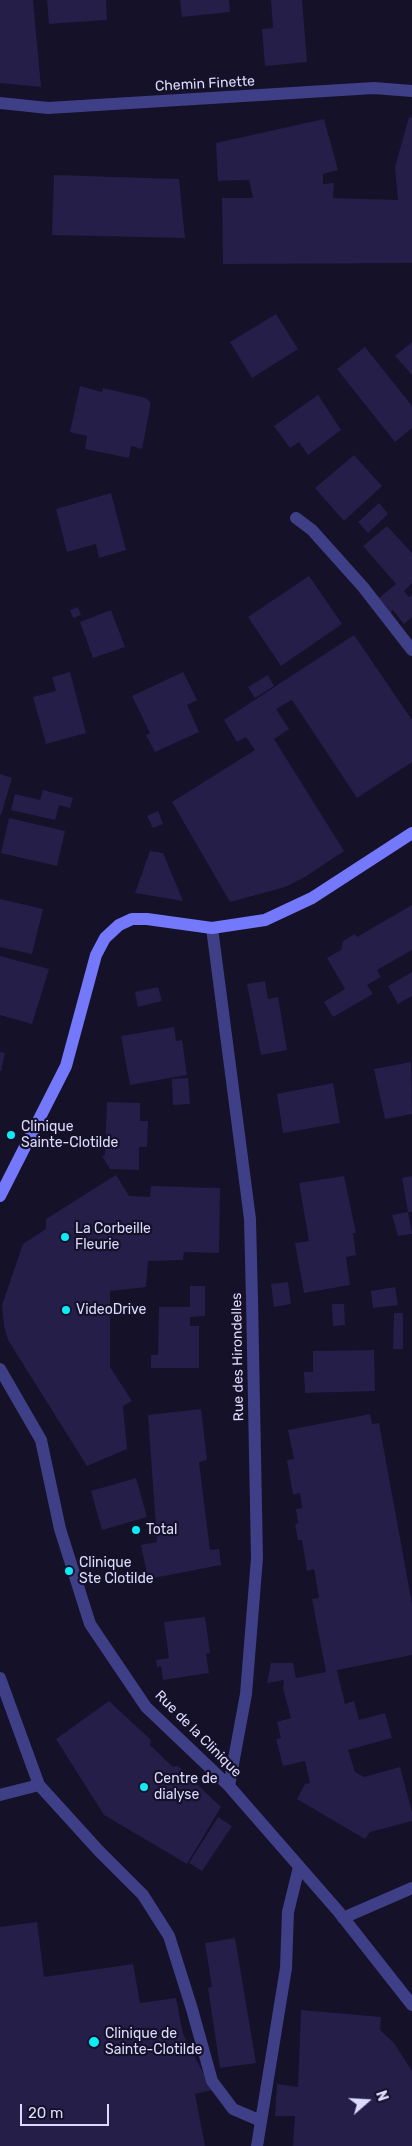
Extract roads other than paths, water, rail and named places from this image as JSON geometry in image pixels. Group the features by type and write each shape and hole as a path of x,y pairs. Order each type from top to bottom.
{"main road":[{"path":"0,1196 66,1066 96,955 105,938 119,925 132,919 147,919 212,928 265,920 312,898 412,833"}],"street":[{"name":"Chemin Finette","path":"0,103 48,108 374,88 412,91"},
{"path":"296,518 312,530 363,587 412,650"},
{"name":"Rue des Hirondelles","path":"212,928 250,1219 257,1558 246,1694 229,1786"},
{"name":"Rue de la Clinique","path":"0,1369 41,1440 60,1529 90,1624 146,1707 229,1786 343,1918 412,2005"},
{"path":"0,1678 39,1785 99,1851 144,1895 169,1936 212,2081 234,2109 261,2121"},
{"path":"0,1795 39,1785"},
{"path":"257,2146 286,1968 288,1912 300,1867"},
{"path":"343,1918 412,1888"}],"place":[{"name":"Clinique Sainte-Clotilde","path":"11,1135"},
{"name":"La Corbeille Fleurie","path":"65,1237"},
{"name":"VideoDrive","path":"66,1310"},
{"name":"Total","path":"136,1530"},
{"name":"Clinique Ste Clotilde","path":"69,1571"},
{"name":"Centre de dialyse","path":"144,1787"},
{"name":"Clinique de Sainte-Clotilde","path":"94,2042"}]}
